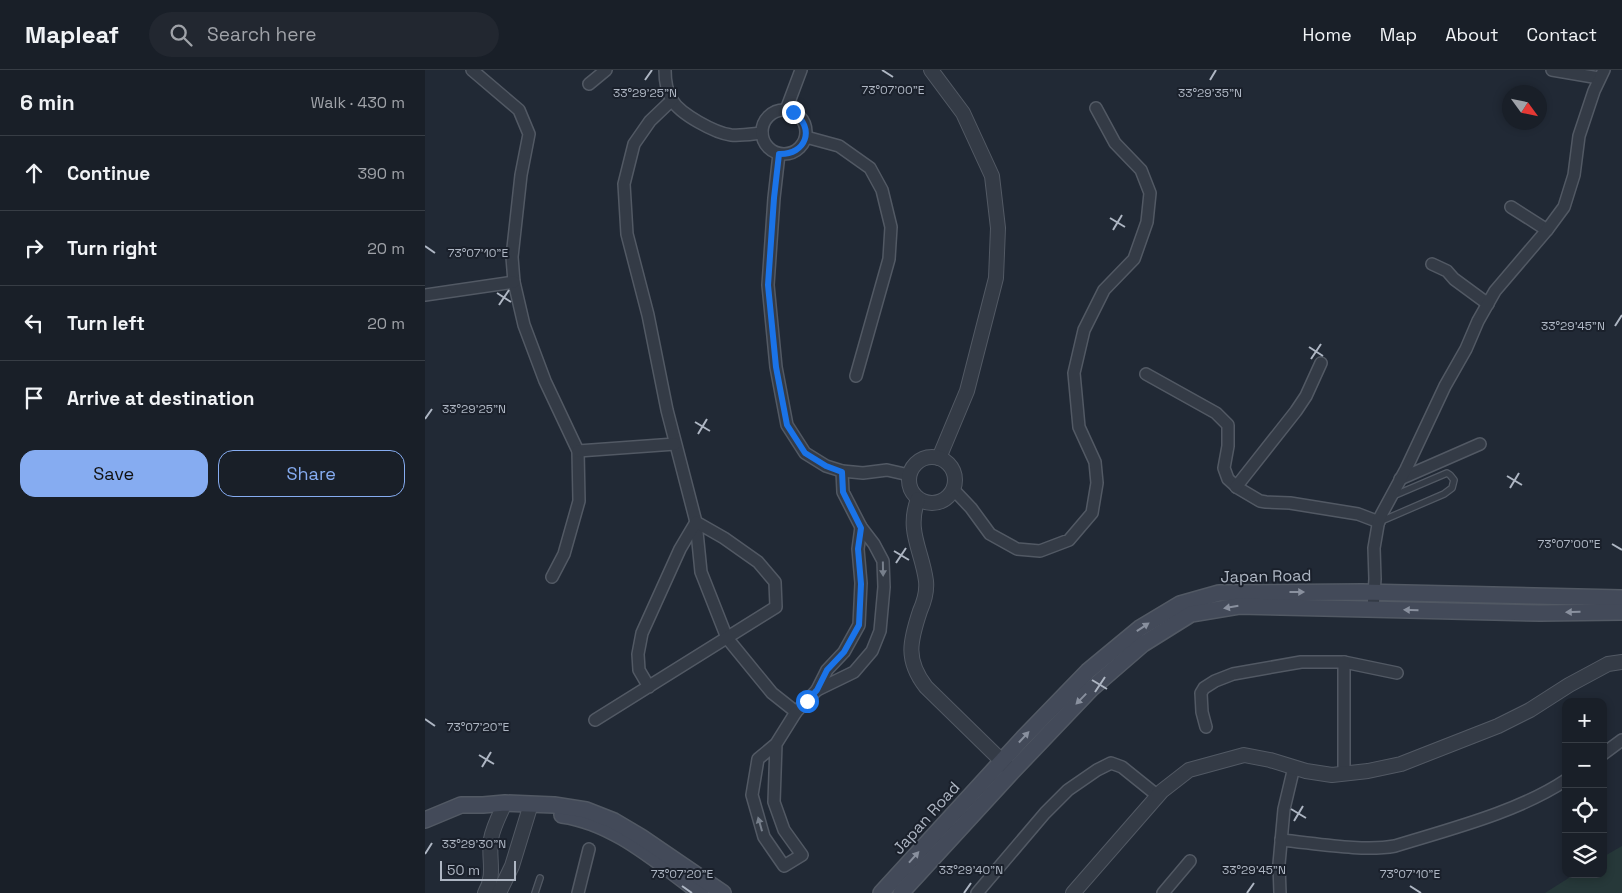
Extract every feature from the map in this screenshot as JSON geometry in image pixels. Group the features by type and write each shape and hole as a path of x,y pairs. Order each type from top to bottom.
{"main road":[{"name":"Japan Road","path":"901,893 1088,671 1140,628 1180,604 1219,593 1374,592 1622,598"},
{"name":"Japan Road","path":"881,893 1007,767 1091,689 1143,644 1191,614 1239,606 1540,613 1622,612"},
{"path":"425,820 461,805 586,810 614,821 641,836 723,893"},
{"path":"530,808 573,817 611,832 639,848 701,893"}],"street":[{"path":"472,70 519,110 529,134 521,175 514,239 515,282 524,325 545,381 579,450 579,501 564,554 552,577"},
{"path":"589,84 605,70"},
{"path":"665,70 665,79 672,100 687,115 709,128 731,134 762,133"},
{"path":"786,110 801,70"},
{"path":"931,70 963,113 992,176 999,228 996,278 967,391 939,458"},
{"path":"1373,608 1375,579 1374,548 1379,522 1391,496 1445,386 1466,349 1478,321 1495,292 1564,207 1574,174 1579,136 1602,74 1553,70"},
{"path":"672,100 649,121 634,144 624,184 627,234 648,315 675,444 696,522 701,572 727,638 772,693 796,712"},
{"path":"953,489 971,508 990,534 1017,549 1040,551 1069,540 1092,513 1097,483 1095,462 1079,427 1074,373 1084,330 1104,290 1134,259 1147,222 1150,193 1141,170 1115,143 1096,108"},
{"path":"779,110 786,110 800,116 806,130 803,143 798,149 779,154 767,146 763,140 762,133 766,119 779,110"},
{"path":"805,137 839,146 870,168 882,190 891,227 889,260 856,376"},
{"path":"779,154 768,285 776,367 787,425 805,453 826,466 842,472 863,473 887,470 909,475"},
{"path":"1511,207 1547,230"},
{"path":"1432,264 1447,272 1488,304"},
{"path":"425,295 515,282"},
{"path":"1236,487 1297,411 1321,363"},
{"path":"1146,374 1223,418 1228,425 1229,432 1224,468 1228,479 1236,487 1259,501 1290,503 1358,514 1379,522"},
{"path":"579,450 675,444"},
{"path":"1400,479 1480,444"},
{"path":"924,458 939,458 951,467 955,481 953,489 945,500 931,503 917,498 910,488 909,475 917,462 924,458"},
{"path":"817,690 854,672 872,651 880,631 884,587 883,561 874,544 861,528 843,492 842,472"},
{"path":"917,498 912,516 914,535 927,583 924,602 917,620 911,646 912,659 917,675 926,687 1007,767"},
{"path":"595,720 776,607 775,582 758,562 724,538 696,522"},
{"path":"649,686 639,670 638,654 642,633 680,549 696,522"},
{"path":"776,744 774,802 784,830 801,855 784,866 764,837 752,795 758,759 776,744 796,712 817,690 827,670 844,652 859,625 861,584 858,549 861,528"},
{"path":"1206,727 1202,712 1201,693 1204,688 1233,674 1301,662 1344,662 1397,673"},
{"path":"1344,662 1344,774"},
{"path":"1073,893 1159,796 1189,770 1244,755 1332,775 1368,771 1401,764 1498,726 1530,710 1569,685 1608,664 1622,662"},
{"path":"1607,751 1622,740"},
{"path":"977,893 1045,813 1068,790 1097,770 1111,763 1122,767 1159,796"},
{"path":"1280,893 1279,864 1284,808 1294,767"},
{"path":"1281,840 1358,847 1385,848 1395,846 1500,812 1553,789 1562,783"},
{"path":"485,893 489,885 492,866 490,840 503,807"},
{"path":"499,893 512,866 530,808"},
{"path":"578,893 589,849"},
{"path":"1163,893 1190,861"}],"lane":[{"path":"1379,522 1444,494 1452,488 1454,480 1447,473 1391,496"},
{"path":"535,893 540,878"}],"shaded area":[{"path":"1622,846 1622,893 1545,893 1569,878 1607,878 1607,855"}],"route":[{"path":"793,112 800,116 806,130 803,143 798,149 786,154 779,154 768,285 776,367 787,425 805,453 826,466 842,472 843,492 861,528 858,549 861,584 859,625 844,652 827,670 817,690 807,701"}]}
